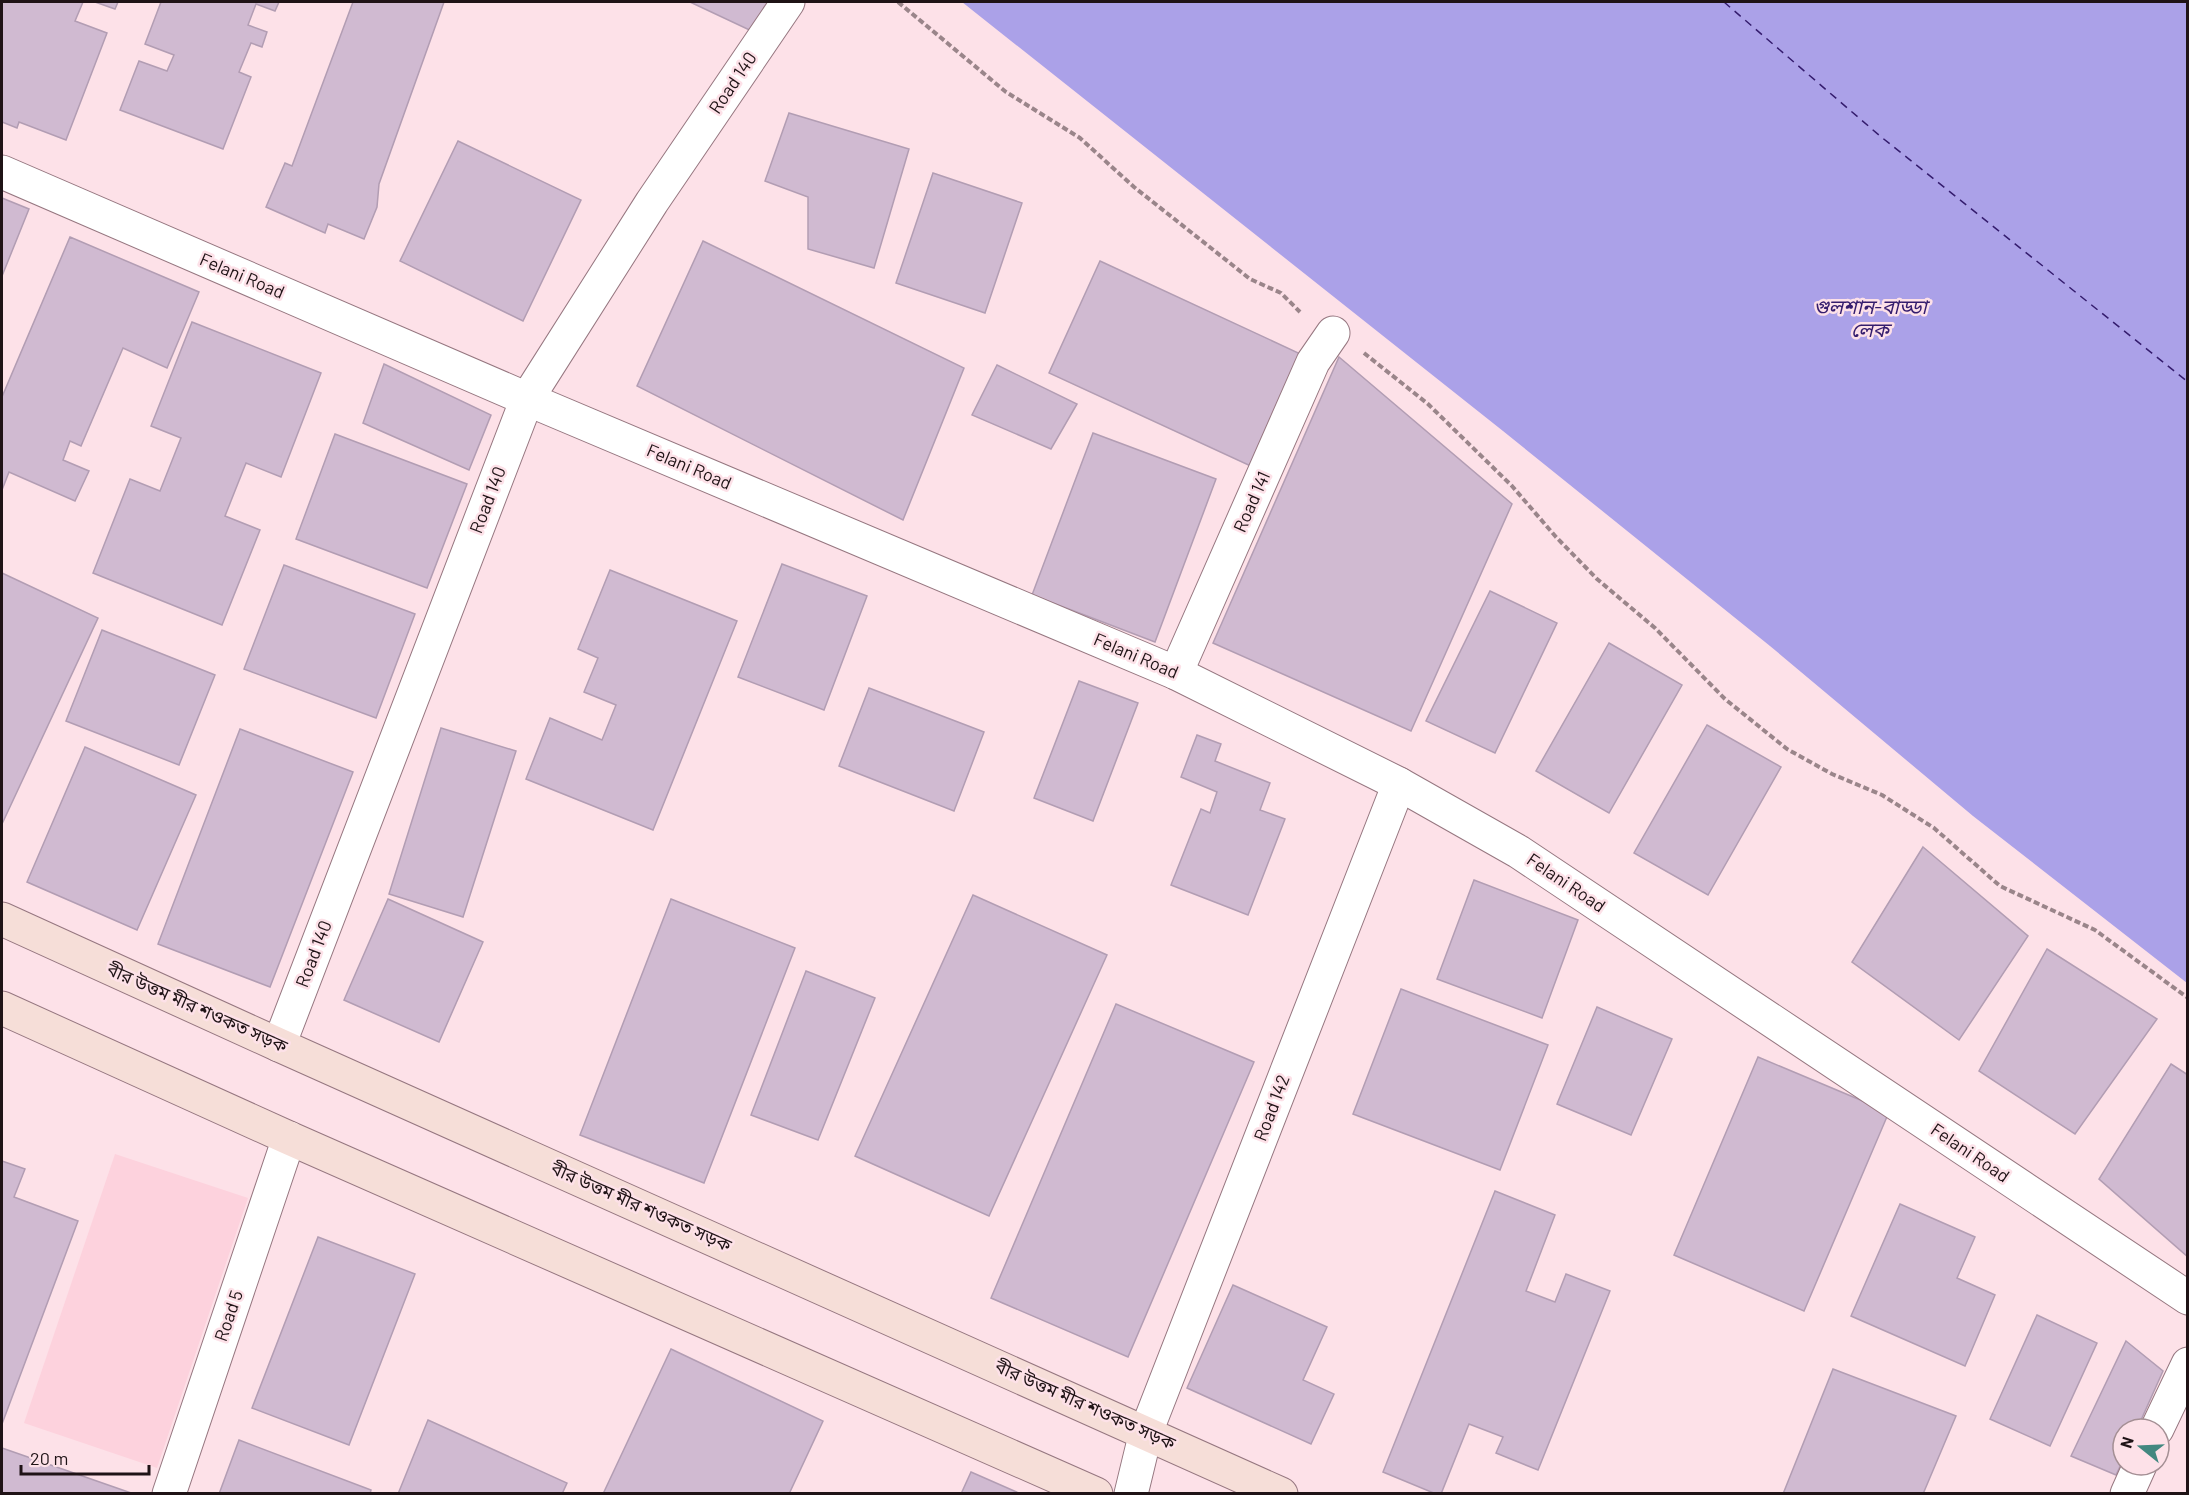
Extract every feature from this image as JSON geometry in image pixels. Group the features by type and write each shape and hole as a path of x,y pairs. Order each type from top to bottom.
{"main road":[{"name":"বীর উত্তম মীর শওকত সড়ক","path":"2,919 1281,1494"},
{"path":"2,1008 289,1138 1096,1494"}],"street":[{"name":"Road 140","path":"279,1045 527,399 652,202 788,2"},
{"name":"Felani Road","path":"2,172 527,399 1176,673 1399,784 1519,852 2187,1298"},
{"name":"Road 141","path":"1176,673 1313,362 1333,333"},
{"name":"Road 142","path":"1131,1494 1146,1432 1399,784"},
{"name":"Road 5","path":"169,1494 289,1138"},
{"path":"2163,1417 2187,1364"},
{"path":"2127,1494 2135,1477"}],"path":[{"path":"898,2 1006,92 1080,138 1134,187 1250,279 1281,293 1308,320 1349,341 1428,404 1512,486 1556,537 1597,579 1655,628 1725,699 1786,749 1832,774 1882,795 1934,828 2000,886 2095,930 2187,998"}],"shaded area":[{"path":"115,1154 248,1198 157,1468 24,1423"}],"water":[{"name":"গুলশান-বাড্ডা লেক","path":"962,2 2187,2 2187,983 1973,816 1770,646 1503,431"}],"building":[{"path":"2,2 83,2 75,21 107,33 66,140 19,122 17,128 2,122"},
{"path":"95,2 118,2 115,9"},
{"path":"161,2 279,2 275,11 256,4 248,25 267,32 262,47 251,43 239,72 251,77 223,149 120,110 139,61 167,71 174,55 145,44"},
{"path":"353,2 444,2 379,184 377,207 364,239 328,224 325,233 266,207 285,163 292,166"},
{"path":"690,2 773,2 758,34"},
{"path":"789,113 909,149 874,268 808,249 808,197 765,181"},
{"path":"458,141 581,200 523,321 400,261"},
{"path":"933,173 1022,203 985,313 896,283"},
{"path":"2,198 29,209 2,276"},
{"path":"70,237 199,292 167,368 123,348 81,446 70,441 63,460 89,471 75,501 9,472 2,490 2,397"},
{"path":"703,241 964,368 903,520 637,386"},
{"path":"1100,261 1307,357 1255,468 1049,373"},
{"path":"192,322 321,373 281,477 246,463 225,516 260,530 222,625 93,573 130,479 160,491 181,438 151,426"},
{"path":"1339,357 1512,504 1411,731 1213,643"},
{"path":"384,364 491,415 469,470 363,423"},
{"path":"997,365 1077,404 1051,449 972,415"},
{"path":"1093,433 1216,479 1155,642 1032,595"},
{"path":"335,434 467,484 427,588 296,539"},
{"path":"782,564 867,596 824,710 738,677"},
{"path":"284,565 415,614 376,718 244,669"},
{"path":"610,570 737,621 653,830 526,779 550,718 602,740 616,705 584,692 598,658 578,649"},
{"path":"2,573 98,618 2,824"},
{"path":"1490,591 1557,623 1495,753 1426,721"},
{"path":"102,630 215,675 179,765 66,721"},
{"path":"1609,643 1682,685 1609,813 1536,771"},
{"path":"1079,681 1138,703 1093,821 1034,798"},
{"path":"869,688 984,732 954,811 839,766"},
{"path":"1707,725 1781,767 1708,895 1634,853"},
{"path":"441,728 516,751 463,917 389,894"},
{"path":"240,729 353,772 270,987 158,944"},
{"path":"1197,735 1221,744 1215,761 1270,783 1260,810 1285,819 1248,915 1171,885 1201,809 1210,813 1217,792 1181,777"},
{"path":"85,747 196,795 137,930 27,882"},
{"path":"1923,847 2028,936 1959,1040 1852,962"},
{"path":"1474,880 1578,920 1542,1018 1437,979"},
{"path":"973,895 1107,955 989,1216 855,1156"},
{"path":"388,899 483,942 439,1042 344,1000"},
{"path":"671,899 795,948 704,1183 580,1135"},
{"path":"2047,949 2157,1019 2075,1134 1979,1071"},
{"path":"806,971 875,998 818,1140 751,1115"},
{"path":"1401,989 1548,1045 1500,1170 1353,1114"},
{"path":"1116,1004 1254,1062 1128,1357 991,1298"},
{"path":"1597,1007 1672,1039 1631,1135 1557,1104"},
{"path":"1758,1057 1889,1112 1804,1311 1674,1255"},
{"path":"2171,1064 2188,1075 2188,1257 2099,1179"},
{"path":"2,1161 25,1169 14,1197 78,1221 2,1424"},
{"path":"1495,1191 1555,1215 1526,1291 1555,1302 1566,1274 1610,1291 1538,1470 1496,1453 1503,1437 1469,1424 1441,1494 1436,1494 1383,1472"},
{"path":"1900,1204 1975,1237 1957,1278 1995,1295 1965,1366 1851,1316"},
{"path":"318,1237 415,1274 349,1445 252,1408"},
{"path":"1233,1285 1327,1327 1303,1380 1334,1394 1311,1444 1187,1388"},
{"path":"2037,1315 2097,1343 2050,1446 1990,1419"},
{"path":"2126,1341 2163,1371 2142,1417 2111,1417 2111,1473 2071,1456"},
{"path":"671,1349 823,1421 789,1494 603,1494"},
{"path":"1833,1369 1956,1416 1923,1494 1783,1494"},
{"path":"428,1420 567,1483 562,1494 398,1494"},
{"path":"239,1440 371,1490 370,1494 219,1494"},
{"path":"2,1448 134,1494 2,1494"},
{"path":"971,1472 1021,1494 961,1494"}],"ferry route":[{"path":"1724,2 1880,136 2188,382"}]}
